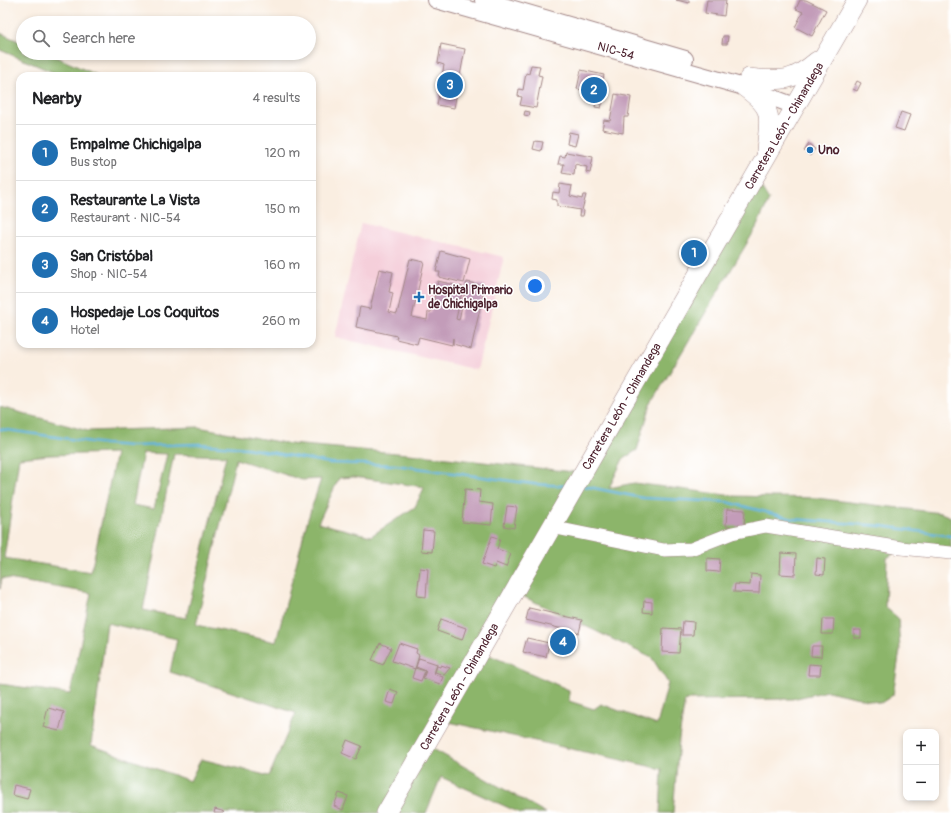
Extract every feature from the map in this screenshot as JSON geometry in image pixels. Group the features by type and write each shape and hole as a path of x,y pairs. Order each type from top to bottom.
{"highway":[{"name":"Carretera León - Chinandega","path":"386,813 857,0"},
{"path":"747,82 778,80 801,75 826,53"},
{"path":"747,82 761,99 766,108 770,121 765,160"}],"main road":[{"name":"NIC-54","path":"436,0 503,12 747,82 798,101"},
{"name":"NIC-54","path":"483,0 503,12"}],"street":[{"path":"551,527 664,550 691,549 732,533 766,526 902,548 951,553"}],"shaded area":[{"name":"Hospital Primario de Chichigalpa","path":"361,223 504,257 477,370 335,337"}],"green space":[{"path":"0,33 16,40 16,57 0,50"},
{"path":"24,60 63,60 90,72 52,72"},
{"path":"755,177 769,200 756,228 651,404 637,450 623,459 609,488 634,483 734,496 816,498 941,513 951,517 951,553 902,548 887,558 885,607 898,618 900,650 893,695 881,703 828,691 792,699 685,700 679,739 673,813 660,813 662,769 440,720 426,745 546,813 520,813 441,777 426,813 0,813 0,684 70,694 91,593 2,578 0,589 0,407 88,431 198,427 290,444 420,455 583,473","holes":["116,453 91,572 4,558 19,458 50,455","143,453 167,454 154,509 133,505","174,454 226,456 186,618 143,610","236,459 302,480 321,479 307,522 276,642 196,625","354,477 424,487 415,507 371,536 318,523 339,478","514,592 652,658 668,683 657,725 601,704 594,709 569,701 569,690 480,651","107,623 177,639 170,672 296,713 269,776 201,759 190,781 91,745"]}],"building":[{"path":"676,0 689,0 689,3"},
{"path":"707,0 726,0 724,16 705,13"},
{"path":"800,0 806,0 826,10 812,36 795,27 803,12 796,9"},
{"path":"723,36 728,36 727,44 722,44"},
{"path":"441,44 465,49 454,108 437,105 444,65 438,63"},
{"path":"531,65 540,66 538,75 542,76 536,108 520,105 522,97 518,96 519,89 523,90 526,73 529,74"},
{"path":"581,70 604,75 602,84 606,85 604,97 599,96 599,101 603,101 601,108 595,107 598,92 594,92 592,102 587,101 589,91 577,89"},
{"path":"857,81 861,83 857,91 853,89"},
{"path":"615,94 631,97 628,117 624,117 623,133 602,129 604,120 610,121"},
{"path":"525,111 530,112 529,116 524,115"},
{"path":"901,112 910,115 904,131 895,128"},
{"path":"569,132 578,134 575,146 567,144"},
{"path":"535,141 543,142 541,151 533,149"},
{"name":"Uno","path":"809,144 815,149 810,156 804,151"},
{"path":"566,152 593,157 590,173 586,172 587,167 575,164 574,175 562,173 564,164 558,164 560,156 565,157"},
{"path":"560,184 572,186 570,196 582,199 583,195 586,195 582,210 584,211 583,216 579,216 580,210 557,206 557,200 552,199 553,192 559,193"},
{"path":"441,251 470,259 464,283 439,277 440,272 436,272"},
{"path":"410,259 424,262 412,317 427,320 428,312 431,312 438,281 463,287 456,319 459,320 467,282 485,286 471,349 453,344 453,338 452,345 419,337 417,344 396,339 397,336 356,327 360,307 370,309 379,269 393,272 389,292 393,293 389,312 397,314"},
{"path":"465,489 480,490 479,502 493,504 491,525 462,522"},
{"path":"507,506 517,507 514,528 504,526"},
{"path":"727,509 745,510 744,527 726,526"},
{"path":"423,530 434,531 432,552 421,551"},
{"path":"492,536 500,539 497,549 511,554 506,567 496,563 494,568 482,564"},
{"path":"781,553 796,554 795,575 780,574"},
{"path":"707,558 720,559 719,572 707,571"},
{"path":"817,558 825,559 824,575 816,574"},
{"path":"420,568 428,569 426,597 417,596"},
{"path":"751,574 760,575 759,593 734,592 735,584 750,585"},
{"path":"644,601 652,602 652,613 643,612"},
{"path":"529,608 582,620 579,633 526,620"},
{"path":"441,619 466,628 462,640 437,631"},
{"path":"823,619 834,619 833,634 822,634"},
{"path":"683,621 694,622 693,635 682,635"},
{"path":"663,628 681,629 679,653 662,652"},
{"path":"854,630 861,630 861,638 854,638"},
{"path":"527,638 549,643 546,657 523,652"},
{"path":"380,643 391,648 383,665 372,660"},
{"path":"399,643 417,649 416,653 419,655 415,669 392,661"},
{"path":"812,646 822,646 821,657 811,656"},
{"path":"419,658 437,664 434,674 443,677 440,684 423,678 426,671 416,667"},
{"path":"809,664 821,665 820,675 808,675"},
{"path":"441,665 450,668 444,675 435,672 437,666 440,667"},
{"path":"415,668 425,671 421,681 412,678"},
{"path":"390,689 398,692 394,704 386,702"},
{"path":"48,708 64,712 59,731 43,727"},
{"path":"347,740 362,746 356,759 342,753"},
{"path":"14,785 30,789 27,799 12,795"},
{"path":"339,793 348,796 343,810 334,806"},
{"path":"215,809 225,812 214,813"}],"waterway":[{"path":"0,429 105,444 131,446 199,444 247,448 330,463 395,465 534,484 567,486"},
{"path":"584,486 643,498 727,502 793,519 882,526 951,536"}],"place":[{"name":"San Cristóbal","path":"450,85"},
{"name":"Restaurante La Vista","path":"594,90"},
{"name":"Uno","path":"810,150"},
{"name":"Empalme Chichigalpa","path":"694,253"},
{"name":"Hospital Primario de Chichigalpa","path":"419,297"},
{"name":"Hospedaje Los Coquitos","path":"563,642"}]}
